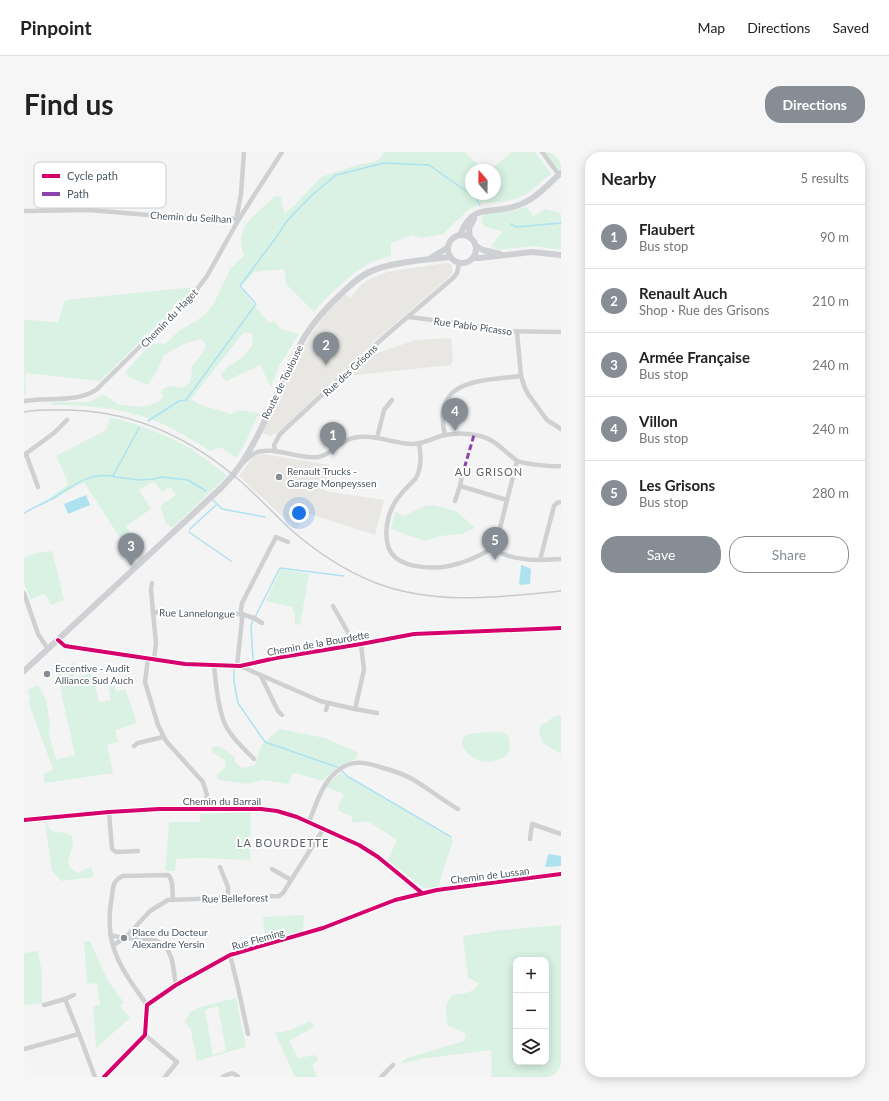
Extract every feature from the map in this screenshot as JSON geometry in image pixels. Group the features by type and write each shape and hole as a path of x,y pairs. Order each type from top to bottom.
{"main road":[{"path":"460,235 462,229 471,217 480,212 519,205 532,199 560,174"},
{"path":"470,238 469,229 480,212"},
{"path":"476,246 473,258 467,263 459,264 449,257 447,248 452,239 460,235 470,238 476,246 493,253 505,255"},
{"name":"Route de Toulouse","path":"426,260 447,248"},
{"path":"473,258 532,252 561,255"},
{"name":"Route de Toulouse","path":"24,672 233,475 251,447 305,336 324,310 356,280 377,269 449,257"}],"street":[{"path":"238,219 237,215 241,194 244,152"},
{"name":"Chemin du Haget","path":"24,401 43,398 79,397 89,395 97,389 195,292 207,276 238,219 282,152"},
{"path":"542,152 560,174"},
{"name":"Chemin du Seilhan","path":"24,211 89,210 161,216 238,219"},
{"name":"Rue des Grisons","path":"275,452 275,442 280,434 453,278 457,273 459,264"},
{"name":"Rue Pablo Picasso","path":"408,317 473,325 499,331 561,332"},
{"path":"517,332 521,376 525,388 547,420 561,429"},
{"path":"445,435 442,419 443,409 446,400 455,390 470,384 521,376"},
{"path":"377,438 384,410 392,400"},
{"path":"38,487 25,454 54,433 67,420"},
{"path":"239,467 257,452 275,452 318,457 326,454 350,439 361,436 404,444 419,444 445,435 464,434 487,438 494,441 517,461 547,466 561,466"},
{"path":"419,444 421,461 418,474 395,502 389,517 386,538 392,554 396,559 429,568 450,566 472,560 492,549 500,528 517,461"},
{"path":"326,454 329,459"},
{"path":"455,501 462,476"},
{"path":"460,486 507,500"},
{"path":"540,560 554,506 561,502"},
{"path":"288,542 276,537 242,603 238,666 314,699 377,713"},
{"path":"492,549 524,559 561,559"},
{"name":"Rue Lannelongue","path":"152,583 151,589 156,643 145,677 146,687 163,737"},
{"path":"24,593 38,634 48,649"},
{"path":"333,606 355,645"},
{"name":"Rue Lannelongue","path":"153,612 241,614 254,618 262,623"},
{"name":"Chemin de la Bourdette","path":"58,640 65,646 185,664 238,666 428,632 561,628"},
{"path":"355,709 364,670 361,644"},
{"path":"214,666 219,707 223,721 243,748 254,759"},
{"path":"261,676 278,712 282,715"},
{"path":"326,710 328,703"},
{"path":"134,746 138,743 163,737 202,782 207,796 204,810"},
{"path":"309,822 321,792 331,777 346,765 358,762 371,764 408,777 458,809"},
{"name":"Chemin du Barrail","path":"24,820 158,809 270,810 288,814 324,828 368,850 422,893"},
{"path":"109,812 112,849 116,852 138,851"},
{"path":"530,839 532,824 561,834"},
{"name":"Rue Belleforest","path":"125,938 150,911 163,902 173,900 279,896 283,893 324,828"},
{"path":"220,867 228,887 228,899"},
{"path":"272,869 291,880"},
{"name":"Chemin de Lussan","path":"422,893 561,874"},
{"path":"104,1077 145,1034 147,1005 122,970 110,936 110,903 114,883 119,878 168,875 171,877 172,881 173,900"},
{"name":"Rue Fleming","path":"147,1005 176,985 230,955 323,928 395,900 422,893"},
{"path":"110,936 125,938 149,938 162,944 171,956 176,985"},
{"path":"113,945 125,938"},
{"path":"230,955 248,1034"},
{"path":"44,1005 74,995"},
{"path":"65,999 80,1034 95,1077"},
{"path":"24,1049 80,1034"},
{"path":"145,1034 177,1062 165,1077"},
{"path":"381,1077 393,1065"},
{"path":"223,1077 231,1073 236,1074 238,1077"}],"shaded area":[{"path":"445,263 450,264 452,267 452,273 448,278 377,339 278,432 270,436 262,433 291,371 309,337 327,312 345,294 350,298 361,285 368,280 387,272"},
{"path":"451,338 453,360 451,365 347,376 375,351 377,353 416,340"},
{"path":"262,454 330,465 324,491 384,500 375,535 308,513 296,529 239,476 254,456"}],"green space":[{"path":"383,152 464,152 478,164 465,164 465,200 501,200 501,164 497,164 512,152 535,152 551,174 528,193 518,198 504,202 484,203 468,210 443,234 421,238 412,235 391,243 391,256 374,261 359,270 324,300 314,312 286,284 284,269 254,272 240,288 269,323 274,321 281,329 299,334 279,366 271,387 260,365 226,381 221,375 226,368 243,357 252,346 253,335 247,332 243,333 191,399 198,404 231,414 239,410 259,413 237,458 220,447 210,451 172,428 151,419 100,407 51,405 51,403 54,402 88,402 103,395 107,396 117,404 139,407 157,403 163,397 161,390 171,386 180,388 186,386 191,380 192,366 204,351 206,344 201,339 184,344 164,355 158,369 148,385 130,378 125,372 150,345 159,343 165,344 180,330 208,312 231,268 244,256 241,242 245,226 254,215 275,196 281,197 284,213 293,207 321,177 357,165 374,162 381,158"},
{"path":"544,152 561,152 561,169 558,171"},
{"path":"527,207 533,216 545,209 558,212 561,215 561,250 535,246 497,250 491,246 502,232 500,230 485,226 482,221 486,213 511,211"},
{"path":"195,287 100,381 25,373 26,395 24,395 24,320 58,323 65,300"},
{"path":"110,417 163,435 193,450 227,476 172,528 166,523 160,506 176,495 171,487 162,492 154,481 139,490 151,509 126,526 132,537 124,544 84,482 53,500 52,496 66,486 68,482 56,456 106,430"},
{"path":"433,505 456,511 475,528 462,534 440,536 425,541 391,529 395,512 404,516 424,506"},
{"path":"52,551 64,600 51,605 45,594 30,599 24,583 24,558 35,553"},
{"path":"281,569 309,574 300,625 295,624 295,615 292,607 266,601"},
{"path":"74,662 74,678 92,673 99,702 111,700 107,680 112,678 116,692 125,689 137,723 115,730 118,742 107,745 113,773 45,783 43,775 53,769 28,701 30,699 28,690 38,685 46,700 50,723 49,733 56,760 75,755 57,676"},
{"path":"555,716 561,716 561,754 543,743 539,732 541,726"},
{"path":"279,729 325,738 359,753 355,757 358,758 339,766 322,781 296,773 291,775 290,783 287,784 263,780 247,784 219,780 216,776 224,768 225,760 212,752 211,748 217,746 223,748 234,757 235,762 242,768 255,765 261,746"},
{"path":"503,732 508,736 510,748 501,759 487,762 478,760 469,754 462,746 463,739 469,734"},
{"path":"340,773 453,840 438,887 424,888 388,860 397,840 368,821 353,823 351,816 337,810 344,794 326,787"},
{"path":"251,812 250,860 201,858 176,859 175,871 165,871 169,822 200,822 200,814"},
{"path":"45,821 52,831 71,835 73,841 68,863 71,869 77,873 91,867 94,877 61,881 52,871"},
{"path":"304,915 303,930 265,941 263,917"},
{"path":"561,925 561,1077 491,1077 491,1050 420,1059 400,1064 407,1058 464,1041 466,1034 447,1025 446,1013 449,998 452,995 471,991 477,987 479,983 468,978 463,936 502,930"},
{"path":"90,941 108,981 124,1003 120,1006 130,1018 96,1048 93,1006 100,1005 97,983 87,984 84,942"},
{"path":"38,951 42,973 42,1003 24,1005 24,953"},
{"path":"236,998 246,1047 197,1061 191,1031 185,1021 191,1012 200,1007","holes":["218,1006 226,1051 213,1055 205,1010"]},
{"path":"310,1021 314,1027 289,1041 298,1058 315,1055 318,1060 312,1065 317,1077 295,1077 275,1033 290,1030"}],"water":[{"path":"86,495 90,505 68,514 64,504"},
{"path":"522,565 531,569 530,584 521,585 519,583"},
{"path":"548,855 561,856 561,866 545,867"}],"waterway":[{"path":"148,421 179,401 186,400 256,304 240,286 287,221 312,195 336,175 384,163 429,165 476,198 480,205"},
{"path":"511,224 516,227 561,223"},
{"path":"113,476 139,428"},
{"path":"24,513 82,480 96,476 113,476 140,480 161,477 188,480 206,491"},
{"path":"213,500 222,509 265,517"},
{"path":"190,529 216,505"},
{"path":"189,532 231,561"},
{"path":"255,617 280,568 344,576"},
{"path":"253,660 251,625 254,619"},
{"path":"234,669 234,682 238,703 265,742 337,767"},
{"path":"342,771 347,776 451,837"}],"railway":[{"path":"24,412 38,410 60,410 107,414 130,419 173,435 213,459 232,474 254,493 289,528 319,552 352,572 376,583 422,595 468,598 514,596 561,591"}],"marked path":[{"path":"462,476 474,435"}],"cycle path":[{"path":"58,640 65,646 185,664 240,666 276,658 414,634 561,628"},
{"path":"24,820 159,809 261,809 277,811 297,817 359,845 378,857 422,893"},
{"path":"104,1077 145,1035 147,1005 176,985 230,955 323,928 395,900 437,890 561,874"}],"place":[{"name":"Renault Auch","path":"326,365"},
{"name":"Villon","path":"455,431"},
{"name":"Flaubert","path":"333,455"},
{"name":"Renault Trucks - Garage Monpeyssen","path":"279,477"},
{"name":"Les Grisons","path":"495,560"},
{"name":"Armée Française","path":"131,566"},
{"name":"Eccentive - Audit Alliance Sud Auch","path":"47,674"},
{"name":"Place du Docteur Alexandre Yersin","path":"124,938"}],"district":[{"name":"AU GRISON","path":"489,471"},
{"name":"LA BOURDETTE","path":"283,842"}]}
